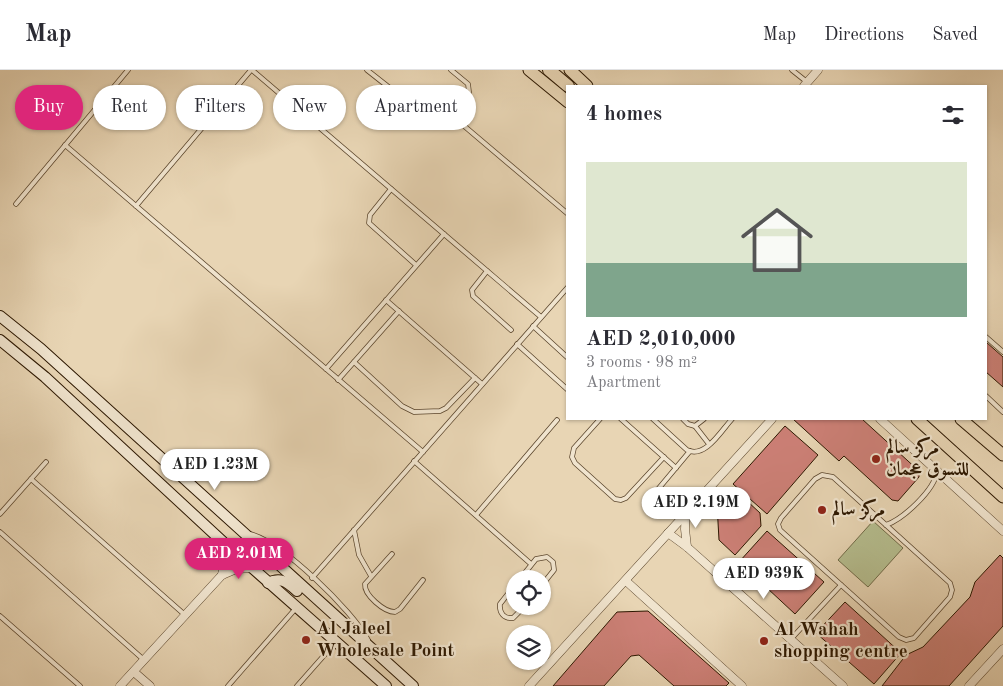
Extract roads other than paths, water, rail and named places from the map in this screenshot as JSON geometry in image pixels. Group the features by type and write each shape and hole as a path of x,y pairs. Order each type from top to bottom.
{"highway":[{"path":"549,70 567,85"}],"main road":[{"path":"529,70 566,100"},
{"path":"570,70 586,85"},
{"path":"0,316 41,349 413,686"},
{"path":"0,340 75,404 223,542 386,686"},
{"path":"918,420 1003,497"},
{"path":"962,420 1003,455"},
{"path":"268,582 275,580 285,581 333,622 354,633"}],"street":[{"path":"806,84 818,70"},
{"path":"529,686 626,581 686,511 771,420"},
{"path":"881,420 1003,531"},
{"path":"686,511 687,547"},
{"path":"668,532 843,686"},
{"path":"222,575 225,559 223,542"},
{"path":"120,686 222,575 236,569 252,568"},
{"path":"626,581 742,686"},
{"path":"969,686 1003,649"},
{"path":"134,672 150,686"}],"lane":[{"path":"16,204 128,70"},
{"path":"136,206 252,70 541,317"},
{"path":"367,70 386,85"},
{"path":"451,70 468,85"},
{"path":"792,70 806,84"},
{"path":"469,130 566,212"},
{"path":"65,144 423,452"},
{"path":"391,189 370,215 369,223 416,265"},
{"path":"326,369 444,234"},
{"path":"488,271 472,290 473,296 511,330"},
{"path":"312,578 566,289"},
{"path":"386,300 482,384"},
{"path":"338,380 399,311"},
{"path":"533,326 566,356"},
{"path":"987,338 1003,352"},
{"path":"517,344 566,388"},
{"path":"354,362 402,406 414,412 440,411 446,408 475,378"},
{"path":"987,397 1003,412"},
{"path":"476,515 557,420"},
{"path":"599,420 574,448 572,457 575,463 615,499 626,498 664,457"},
{"path":"622,420 676,468"},
{"path":"654,420 690,451 701,451 731,420"},
{"path":"685,420 688,424 695,426 709,444"},
{"path":"695,426 703,420"},
{"path":"654,494 690,451"},
{"path":"0,514 46,462"},
{"path":"414,462 531,564"},
{"path":"886,525 899,519 930,489 936,481 937,471"},
{"path":"826,475 833,477 886,525 948,581 952,587 950,597 914,638 906,640 899,637 841,586 780,530 778,524 815,479 826,475"},
{"path":"31,479 186,615"},
{"path":"354,530 358,555 371,576"},
{"path":"0,532 144,660"},
{"path":"242,533 269,541 312,578 351,615 363,631 371,648"},
{"path":"392,554 365,584 366,592 387,611 392,612 400,609 423,580"},
{"path":"527,570 536,559 544,556 553,562 553,573 551,575"},
{"path":"791,639 841,586"},
{"path":"506,596 500,604 501,613 504,616 513,618 516,615"},
{"path":"228,686 297,607"},
{"path":"0,616 80,686"},
{"path":"297,686 336,642"}],"place":[{"name":"مركز سالم للتسوق عجمان","path":"876,459"},
{"name":"مركز سالم","path":"822,510"},
{"name":"Al Jaleel Wholesale Point","path":"306,640"},
{"name":"Al Wahah shopping centre","path":"764,641"}]}
